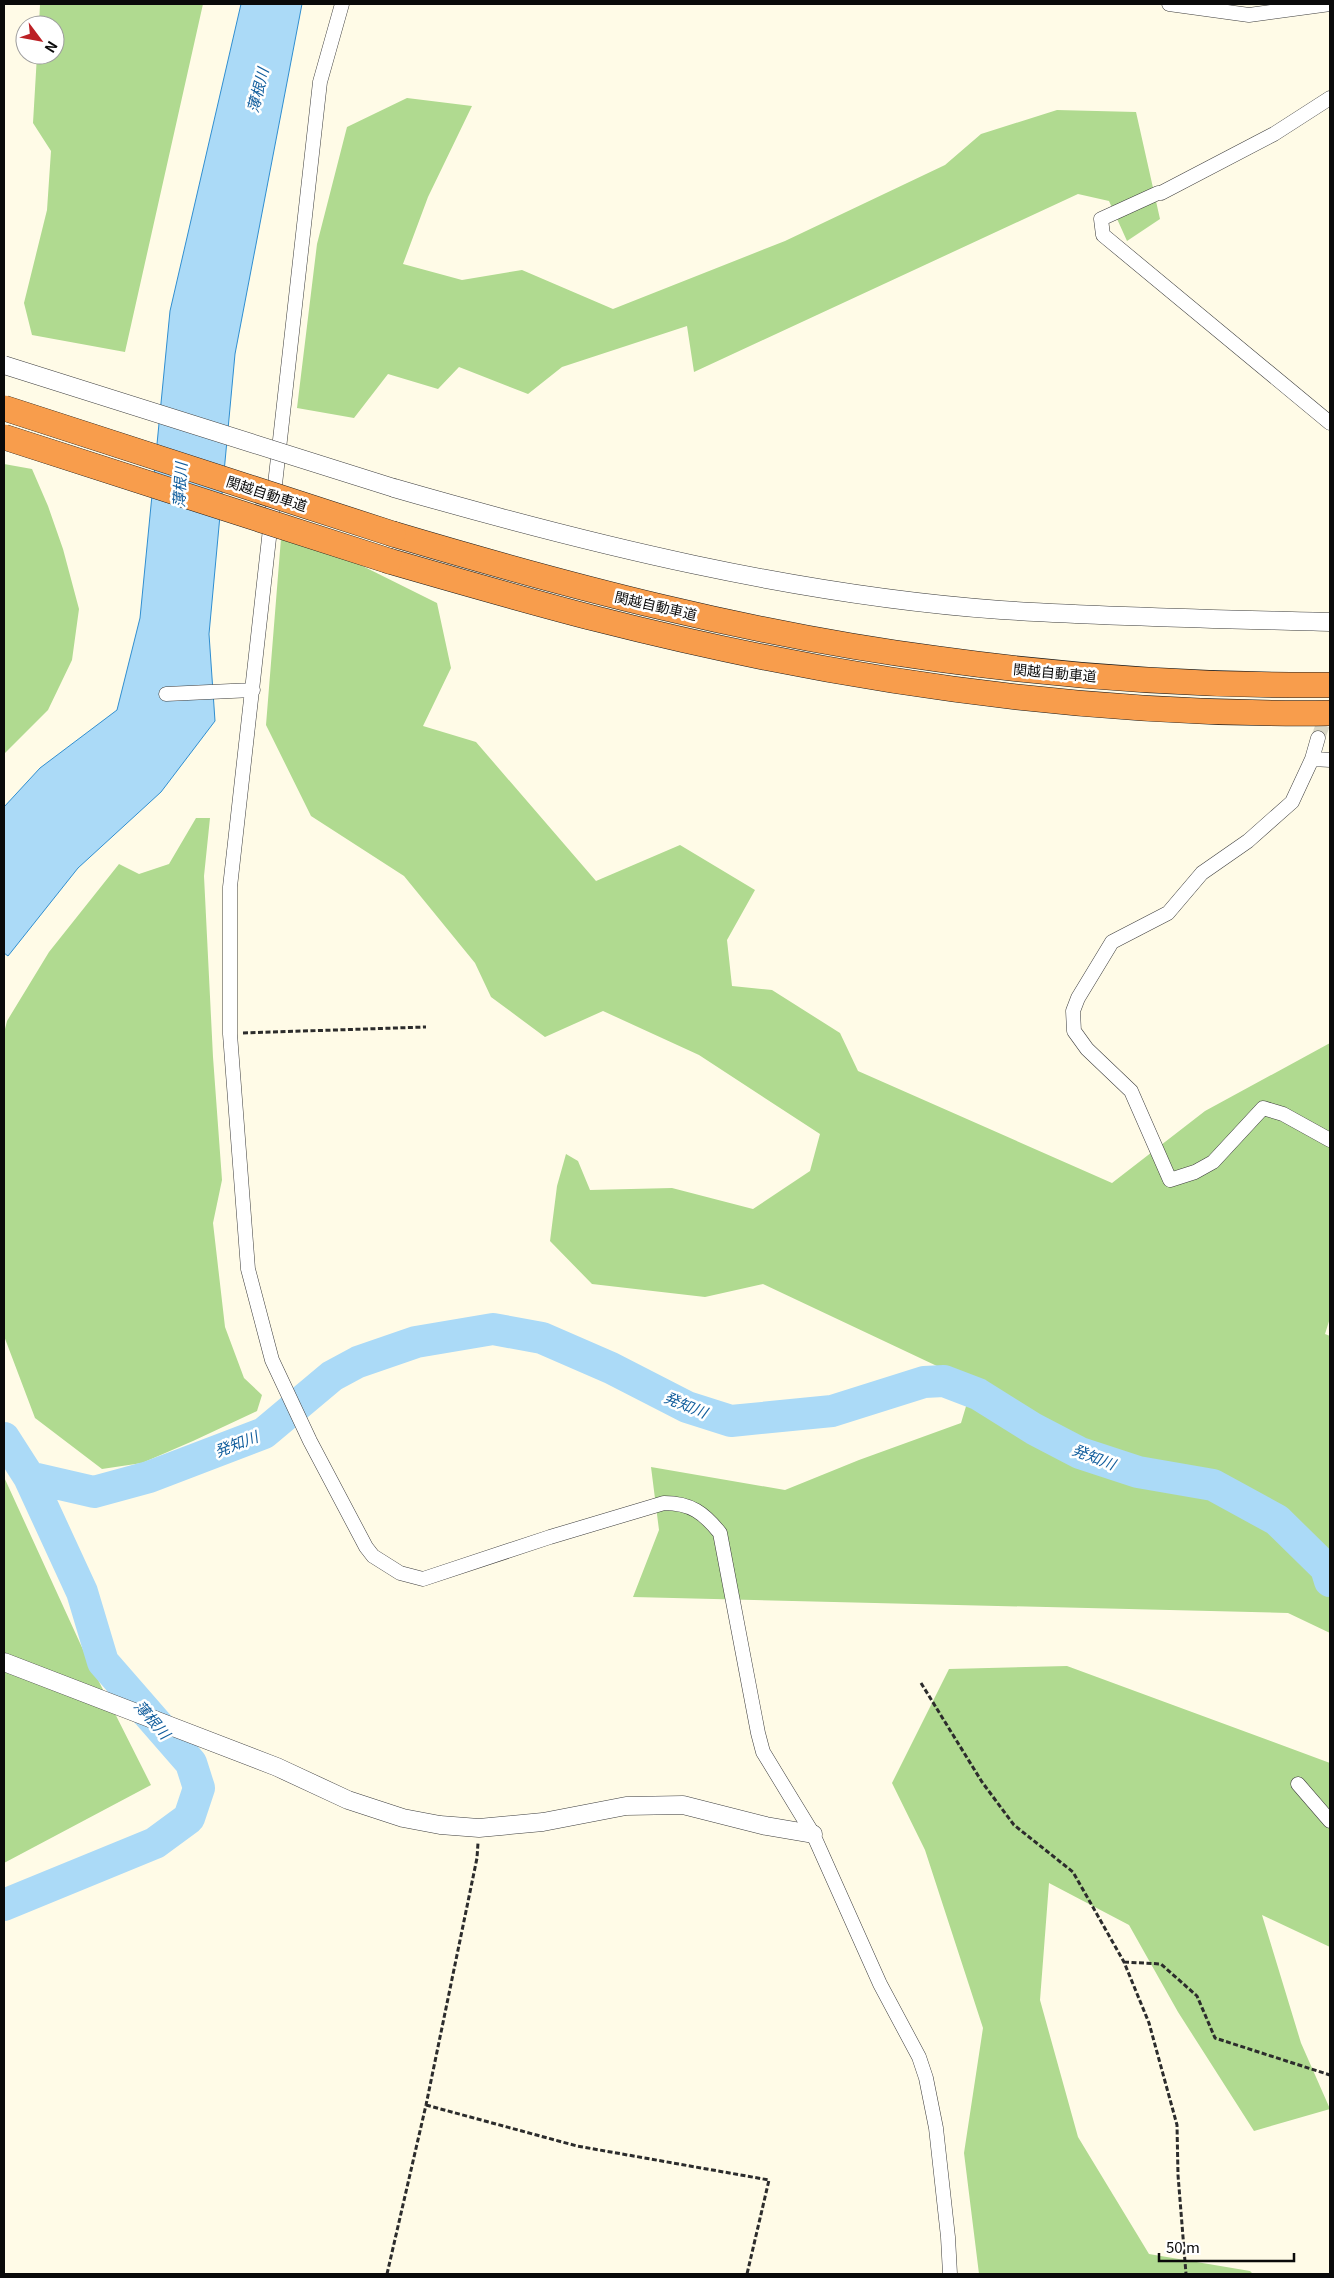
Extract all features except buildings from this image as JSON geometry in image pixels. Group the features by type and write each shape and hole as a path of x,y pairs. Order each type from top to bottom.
{"highway":[{"name":"関越自動車道","path":"4,408 392,534 502,566 701,615 822,640 937,659 1044,672 1261,686 1330,685"},
{"name":"関越自動車道","path":"4,437 389,561 599,619 704,644 813,666 926,685 1154,709 1330,713"}],"street":[{"path":"342,4 320,82 230,887 230,1034 248,1269 272,1360 310,1441 370,1551 383,1562 411,1577 423,1579 550,1537 664,1503 681,1503 710,1520 720,1534 763,1752 813,1834 880,1984 919,2057 926,2078 936,2128 948,2237 950,2274"},
{"path":"1169,4 1248,15 1330,4"},
{"path":"1330,98 1274,134 1161,193 1102,219 1103,235 1330,423"},
{"path":"4,365 394,488 524,525 645,555 773,580 886,597 1000,610 1330,622"},
{"path":"166,694 253,690"},
{"path":"1318,738 1312,759 1292,802 1273,821 1202,873 1168,914 1112,942 1078,998 1073,1011 1074,1032 1087,1049 1131,1091 1170,1180 1195,1172 1213,1162 1263,1108 1283,1114 1330,1140"},
{"path":"1312,759 1330,760"},
{"path":"4,1662 277,1767 369,1808 403,1818 440,1825 479,1828 542,1822 626,1806 683,1804 766,1826 813,1834"},
{"path":"1298,1784 1330,1820"}],"path":[{"path":"230,1034 426,1027"},
{"path":"921,1683 982,1782 1014,1825 1073,1872 1124,1962 1149,2023 1177,2124 1178,2175 1186,2274"},
{"path":"387,2274 426,2105 477,1858 479,1828"},
{"path":"1124,1962 1161,1964 1197,1996 1215,2038 1330,2075"},
{"path":"426,2105 577,2146 769,2180 747,2274"}],"green space":[{"path":"40,4 203,4 125,352 32,335 24,303 47,210 51,151 33,123 36,65 65,65 65,15 39,15"},
{"path":"407,98 472,106 428,197 403,264 462,280 522,270 613,309 785,241 945,165 981,134 1057,110 1136,112 1160,219 1127,241 1109,201 1078,194 694,372 687,326 562,367 528,394 459,367 438,389 388,374 354,418 297,408 317,244 347,127"},
{"path":"4,464 32,469 48,506 63,549 79,609 72,660 48,710 4,754"},
{"path":"282,526 437,603 451,668 423,726 476,742 596,881 680,845 755,890 727,940 732,986 772,990 840,1033 858,1071 1112,1183 1205,1111 1330,1043 1330,1318 1325,1334 1330,1336 1330,1633 1288,1613 633,1597 659,1530 651,1467 785,1490 859,1460 961,1423 973,1383 763,1284 705,1297 592,1284 550,1241 557,1186 566,1154 578,1161 590,1190 672,1188 753,1209 810,1171 820,1134 699,1055 603,1011 545,1037 491,997 475,963 404,876 311,816 266,725"},
{"path":"196,818 210,818 204,876 213,1057 222,1180 213,1223 225,1327 244,1378 262,1395 257,1411 193,1441 142,1463 102,1469 35,1418 4,1336 4,1033 7,1021 49,952 119,864 139,874 169,864"},
{"path":"4,1477 85,1654 151,1785 4,1863"},
{"path":"1067,1666 1330,1763 1330,1947 1262,1915 1301,2043 1330,2109 1254,2131 1178,2012 1129,1925 1049,1883 1040,2000 1078,2137 1149,2254 1250,2271 1253,2274 979,2274 964,2153 983,2028 925,1850 892,1783 949,1669"}],"water":[{"path":"241,4 302,4 235,354 209,634 215,721 161,792 78,868 8,956 4,953 4,807 40,768 117,710 140,618 170,311"}],"waterway":[{"name":"発知川","path":"29,1477 94,1492 149,1477 264,1433 332,1376 358,1362 416,1342 493,1329 542,1338 611,1368 687,1407 731,1421 832,1411 924,1382 944,1381 978,1394 1034,1429 1080,1453 1138,1472 1213,1485 1277,1520 1326,1568 1330,1581"},
{"name":"薄根川","path":"4,1438 29,1477 82,1592 103,1662 191,1763 199,1788 189,1818 155,1843 4,1905"}],"tunnel":[{"path":"1318,738 1329,708"}]}
